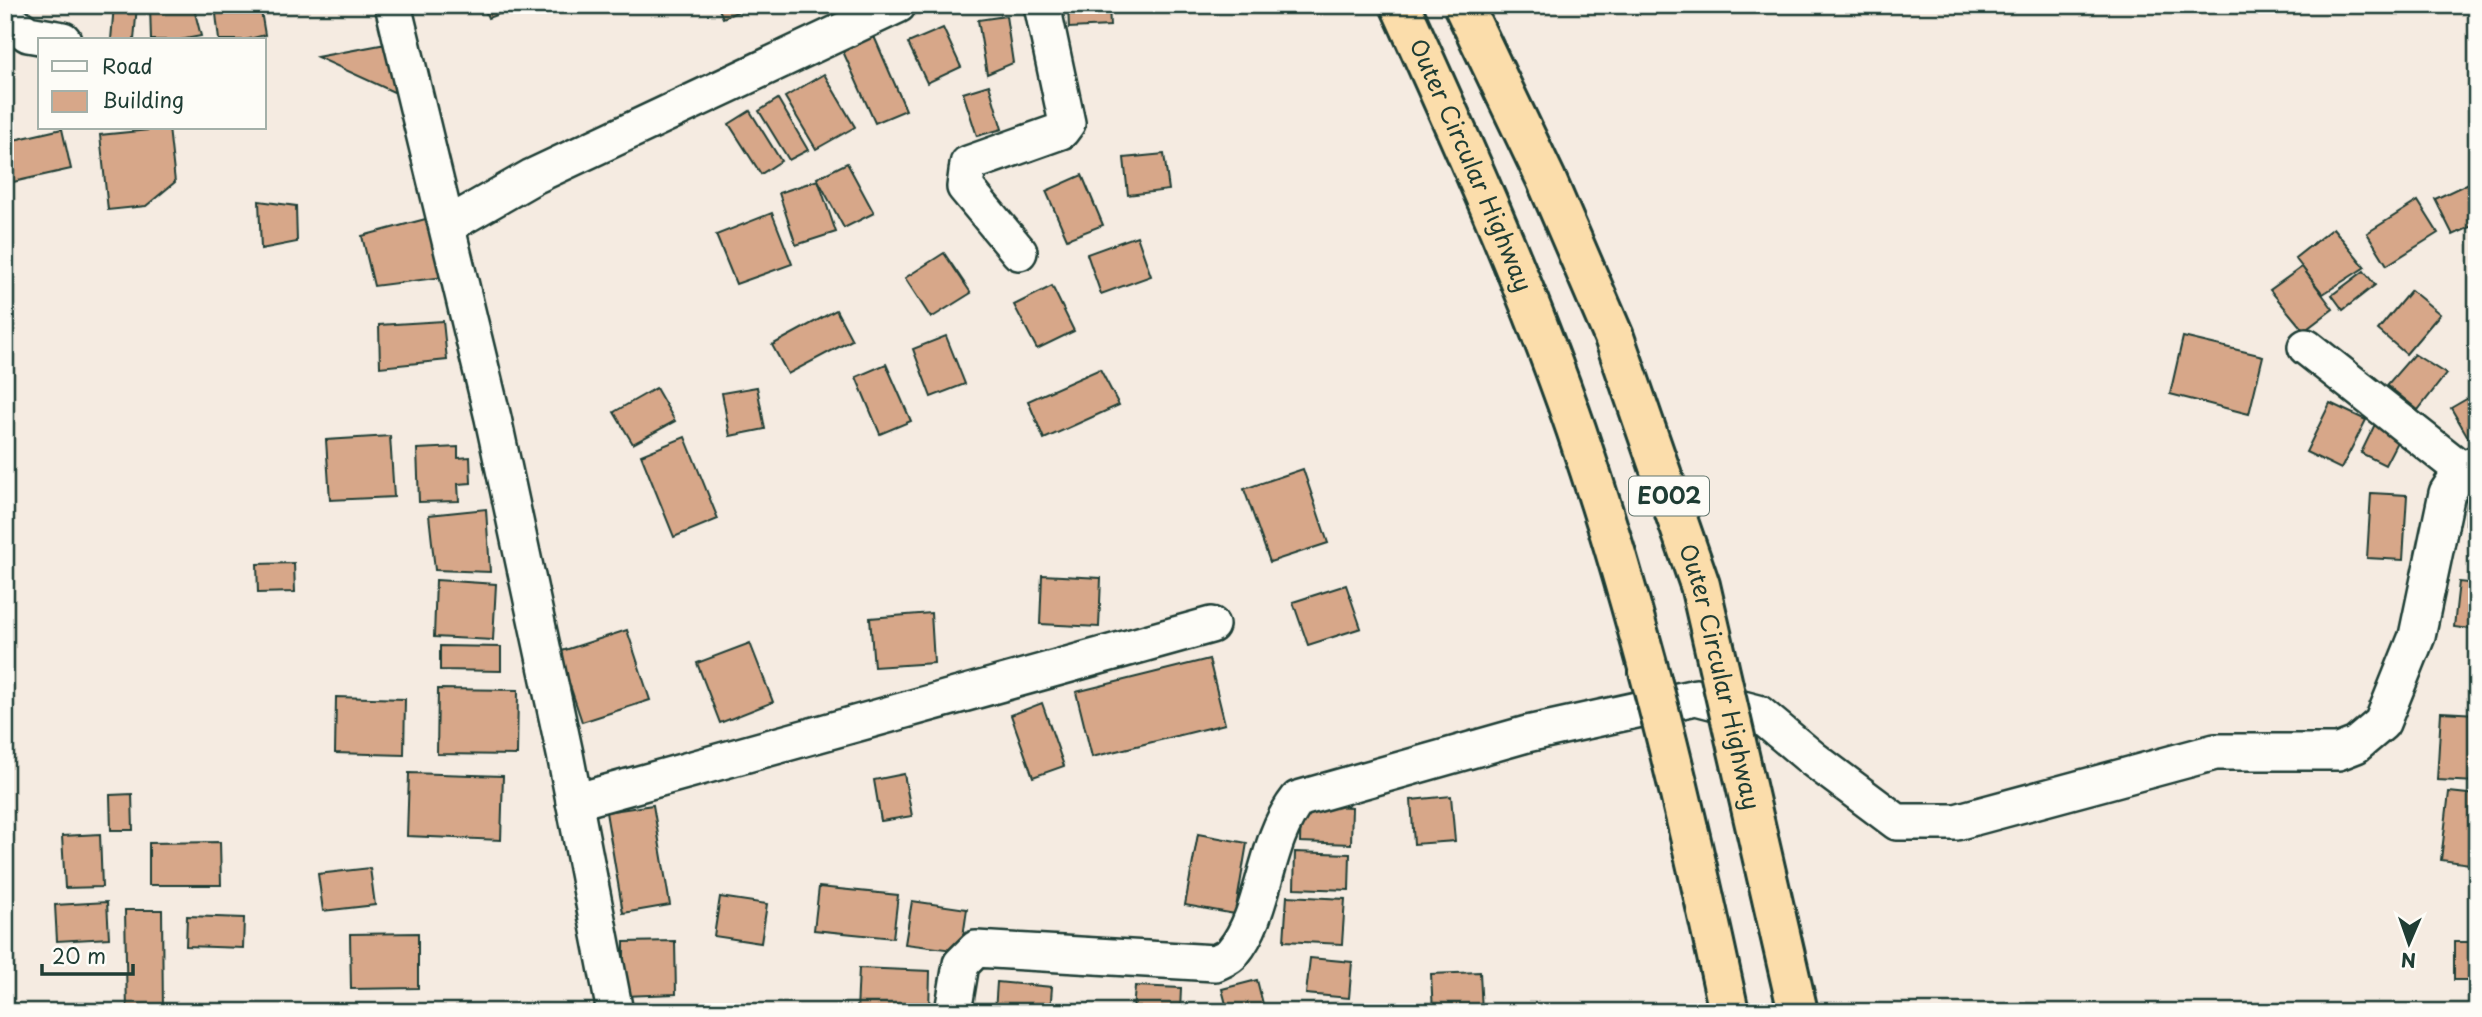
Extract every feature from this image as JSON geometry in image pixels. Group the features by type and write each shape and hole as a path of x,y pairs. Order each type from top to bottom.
{"highway":[{"name":"Outer Circular Highway","path":"1400,5 1522,285 1597,494 1643,648 1693,843 1729,1012"},
{"name":"Outer Circular Highway","path":"1464,5 1546,179 1614,337 1700,585 1798,1012"}],"street":[{"path":"393,5 448,225 574,802 615,1012"},
{"path":"448,225 532,177 898,5"},
{"path":"1019,251 965,187 964,173 968,164 1061,131 1067,123 1042,5"},
{"path":"5,18 28,34 51,38"},
{"path":"953,1012 961,964 975,949 1215,963 1233,954 1248,926 1283,818 1298,799 1527,734 1696,697 1758,713 1813,759 1897,821 1956,822 2215,752 2338,752 2356,745 2382,723 2417,636 2447,493 2469,466 2306,347"},
{"path":"574,802 1211,625"}],"building":[{"path":"114,5 137,5 134,38 111,38"},
{"path":"150,5 193,5 201,36 151,38"},
{"path":"215,5 260,5 265,35 253,38 219,38"},
{"path":"483,5 523,5 488,18"},
{"path":"717,5 753,5 723,18"},
{"path":"1068,5 1109,5 1110,26 1069,28"},
{"path":"1006,16 1013,63 987,74 978,20"},
{"path":"943,28 961,67 927,83 908,43"},
{"path":"873,34 906,110 875,123 841,47"},
{"path":"386,44 396,93 317,57"},
{"path":"824,74 855,127 816,149 785,97"},
{"path":"989,85 1002,129 977,136 963,93"},
{"path":"778,99 808,150 789,160 759,111"},
{"path":"750,111 781,161 761,174 729,124"},
{"path":"62,130 71,169 13,182 5,142"},
{"path":"169,130 175,182 146,206 108,210 100,135"},
{"path":"1164,154 1169,190 1128,195 1124,158"},
{"path":"847,163 874,213 844,228 817,178"},
{"path":"1082,175 1103,225 1067,239 1046,191"},
{"path":"818,180 836,232 796,245 779,193"},
{"path":"2473,181 2477,189 2477,224 2453,235 2435,199"},
{"path":"259,201 296,206 297,242 261,249"},
{"path":"2418,201 2438,233 2387,265 2367,233"},
{"path":"772,213 792,264 736,284 716,235"},
{"path":"433,217 452,276 374,286 362,236"},
{"path":"2333,228 2365,267 2323,294 2295,258"},
{"path":"1137,236 1151,276 1101,294 1087,254"},
{"path":"944,253 971,293 931,318 905,278"},
{"path":"2302,267 2333,309 2304,331 2270,290"},
{"path":"2364,271 2375,285 2343,310 2332,295"},
{"path":"1052,286 1074,331 1037,349 1014,305"},
{"path":"2411,290 2440,314 2406,354 2378,330"},
{"path":"836,310 852,340 788,374 772,345"},
{"path":"443,321 447,360 380,367 379,325"},
{"path":"946,336 965,384 931,397 913,349"},
{"path":"2183,337 2263,356 2249,414 2170,394"},
{"path":"2414,354 2446,374 2418,410 2387,385"},
{"path":"886,364 911,421 880,434 856,377"},
{"path":"1100,369 1119,405 1044,439 1028,401"},
{"path":"757,387 765,429 730,436 722,393"},
{"path":"656,388 675,421 633,444 614,412"},
{"path":"2477,393 2477,432 2468,437 2451,408"},
{"path":"2330,403 2366,420 2341,469 2306,452"},
{"path":"2376,422 2401,434 2385,465 2361,453"},
{"path":"390,436 394,497 330,500 326,440"},
{"path":"685,437 718,519 674,537 641,455"},
{"path":"458,447 458,458 470,457 471,483 458,484 459,501 419,502 417,449"},
{"path":"1303,469 1328,543 1270,562 1244,489"},
{"path":"2468,482 2477,483 2477,524 2466,524"},
{"path":"2371,493 2407,495 2403,560 2367,558"},
{"path":"486,509 490,572 435,570 429,515"},
{"path":"294,563 295,592 258,593 257,564"},
{"path":"1042,575 1101,578 1099,627 1040,624"},
{"path":"436,580 496,584 493,640 434,637"},
{"path":"2459,582 2477,584 2477,630 2454,627"},
{"path":"1346,585 1361,628 1308,645 1293,602"},
{"path":"931,613 934,663 874,667 870,618"},
{"path":"627,630 650,700 582,722 559,652"},
{"path":"750,643 773,702 720,723 697,663"},
{"path":"440,646 501,647 501,671 440,670"},
{"path":"1209,659 1225,724 1092,757 1076,692"},
{"path":"438,689 518,690 517,755 437,754"},
{"path":"336,697 405,699 404,755 335,753"},
{"path":"1042,703 1064,766 1033,777 1011,715"},
{"path":"2441,712 2477,714 2477,782 2437,780"},
{"path":"409,773 503,776 501,840 407,836"},
{"path":"904,774 912,816 881,821 874,780"},
{"path":"2449,792 2477,795 2477,865 2441,860"},
{"path":"132,794 133,830 111,830 110,795"},
{"path":"1451,796 1455,841 1414,844 1411,800"},
{"path":"653,805 670,905 623,913 606,812"},
{"path":"1301,805 1352,807 1351,844 1300,842"},
{"path":"100,834 102,887 65,888 62,836"},
{"path":"1198,834 1247,843 1235,914 1185,905"},
{"path":"220,842 221,885 149,885 149,843"},
{"path":"1295,852 1350,854 1349,890 1294,888"},
{"path":"370,868 375,905 323,911 318,874"},
{"path":"819,887 898,895 893,938 814,930"},
{"path":"1287,896 1345,899 1342,944 1284,941"},
{"path":"720,897 767,904 761,943 714,936"},
{"path":"912,901 967,909 961,951 905,944"},
{"path":"107,902 109,938 57,941 55,905"},
{"path":"125,910 162,910 163,1012 127,1012"},
{"path":"187,916 244,918 243,948 186,946"},
{"path":"418,933 418,988 351,989 350,934"},
{"path":"5,936 8,936 10,1012 5,1012"},
{"path":"675,941 676,994 624,996 624,942"},
{"path":"2454,942 2477,942 2477,980 2454,980"},
{"path":"1310,958 1352,962 1349,998 1306,994"},
{"path":"859,968 930,971 929,1012 857,1012"},
{"path":"1480,972 1482,1012 1433,1012 1431,974"},
{"path":"1257,980 1265,1012 1228,1012 1222,989"},
{"path":"997,982 1052,987 1050,1012 995,1012"},
{"path":"1135,986 1181,988 1180,1012 1133,1012"}]}
